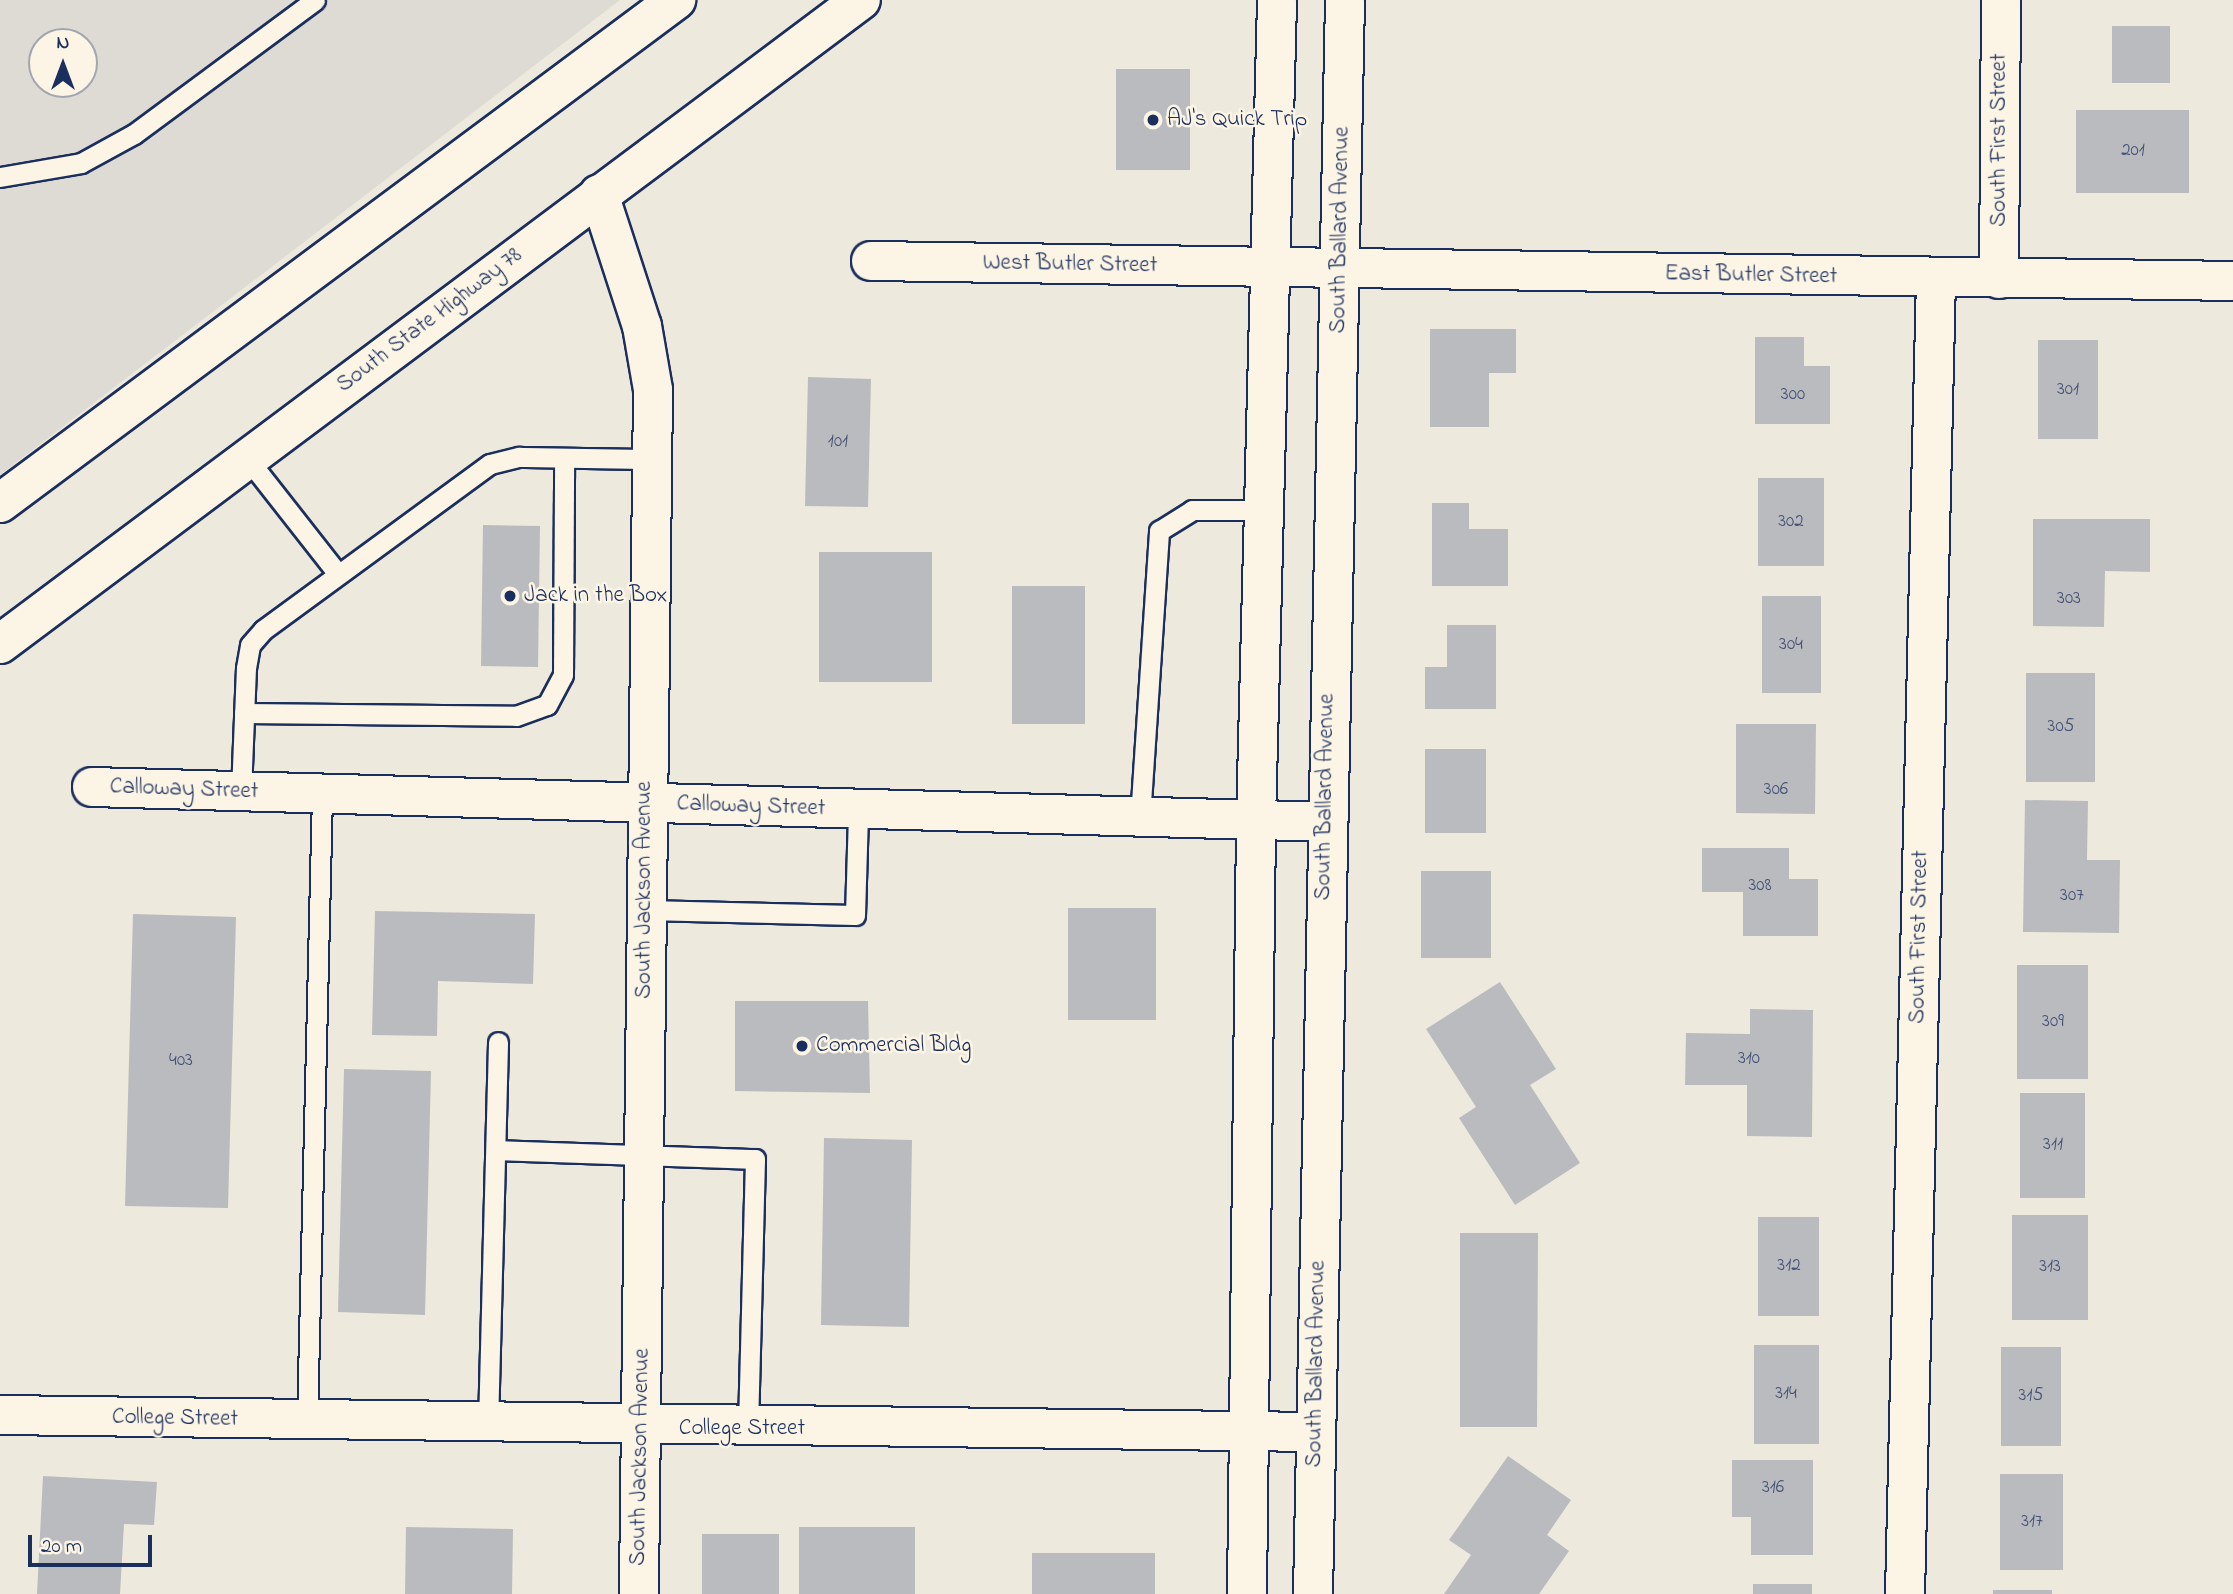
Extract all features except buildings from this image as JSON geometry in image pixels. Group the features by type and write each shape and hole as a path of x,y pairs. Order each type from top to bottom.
{"street":[{"name":"South State Highway 78","path":"0,644 861,0"},
{"path":"1248,1594 1256,820 1277,0"},
{"name":"South Ballard Avenue","path":"1314,1594 1326,822 1342,270 1345,0"},
{"name":"South First Street","path":"1999,279 2001,0"},
{"path":"0,503 661,6"},
{"name":"South Jackson Avenue","path":"599,194 642,326 653,390 644,804 639,1594"},
{"name":"West Butler Street","path":"871,261 1269,268"},
{"name":"East Butler Street","path":"1269,268 2233,281"},
{"name":"South First Street","path":"1905,1594 1936,279"},
{"name":"Calloway Street","path":"92,787 858,811 1326,822"},
{"name":"College Street","path":"0,1415 642,1428 1316,1432"}],"lane":[{"path":"0,177 81,163 134,134 315,0"},
{"path":"247,458 338,574"},
{"path":"241,792 250,645 338,574 490,464 564,458 650,459"},
{"path":"244,713 516,716 547,705 564,675 564,458"},
{"path":"1140,818 1158,531 1192,510 1266,510"},
{"path":"307,1421 322,795"},
{"path":"645,910 855,915 858,811"},
{"path":"488,1425 498,1042"},
{"path":"496,1150 755,1159 748,1429"}],"shaded area":[{"path":"0,0 620,0 0,475"}],"place":[{"name":"AJ's Quick Trip","path":"1153,120"},
{"name":"Jack in the Box","path":"510,596"},
{"name":"Commercial Bldg","path":"802,1046"}]}
